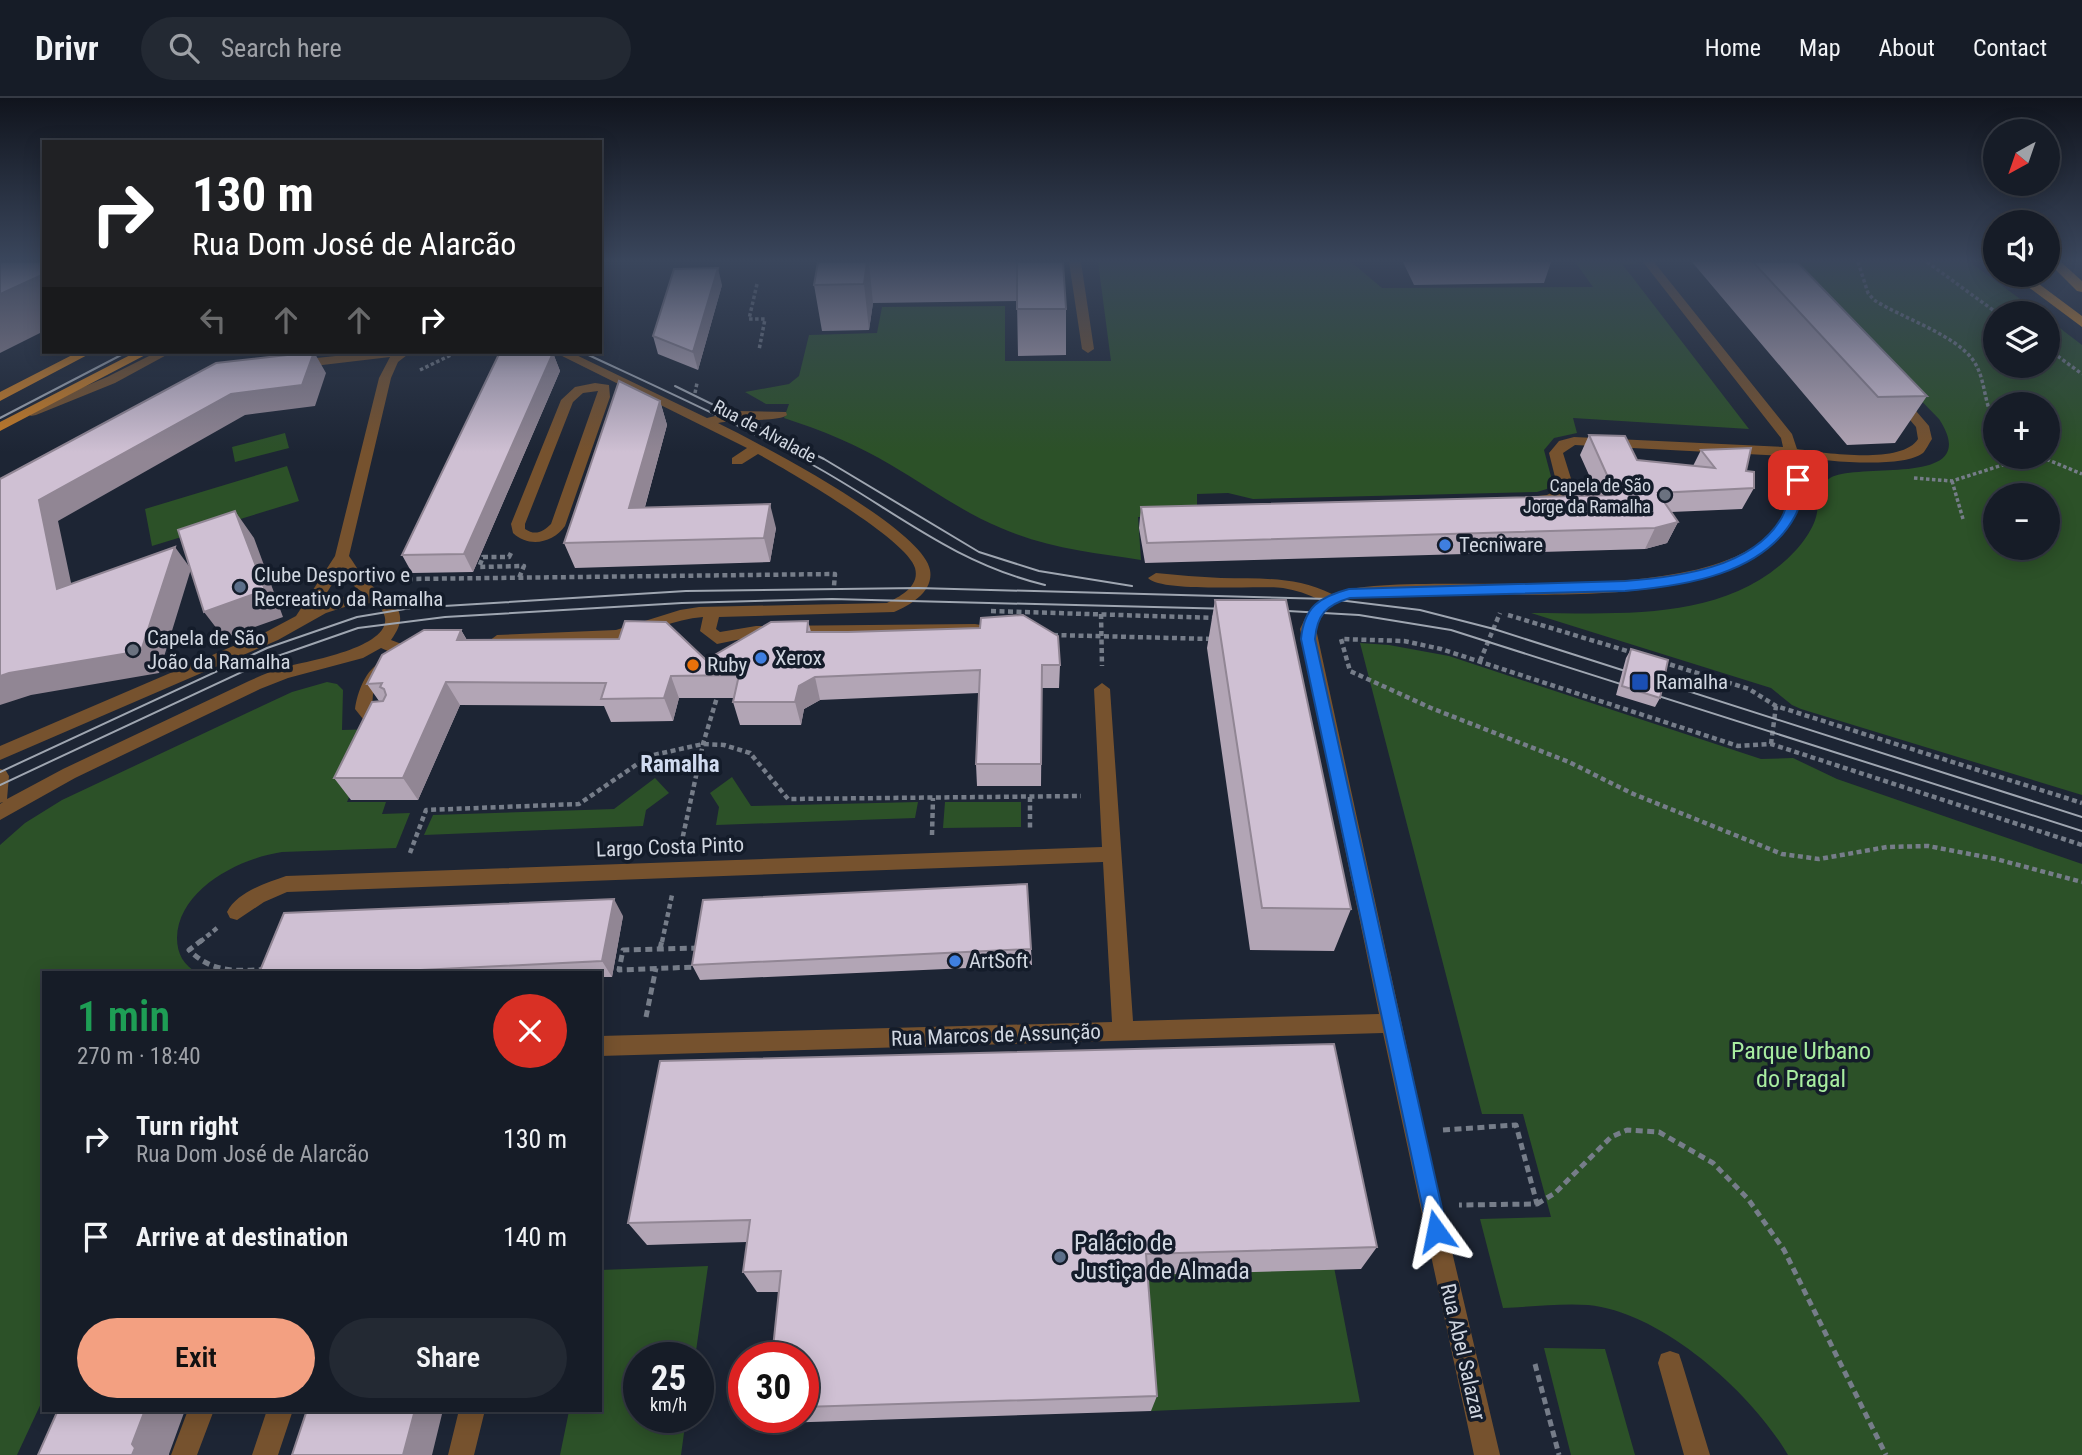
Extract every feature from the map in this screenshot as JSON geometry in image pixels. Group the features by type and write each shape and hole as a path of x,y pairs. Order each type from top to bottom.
{"main road":[{"path":"0,397 83,354"},
{"path":"0,427 141,354"}],"street":[{"path":"1084,325 1088,349"},
{"path":"1156,578 1227,583 1290,582 1330,599 1362,592 1658,583 1715,570 1754,553 1784,525 1794,503 1798,480 1793,452 1787,437 1698,325"},
{"path":"22,416 111,380 162,354"},
{"path":"283,366 385,354"},
{"path":"298,620 320,594 342,556 385,378 401,354"},
{"name":"Rua de Alvalade","path":"564,354 759,447 825,485 860,509 912,552 920,563 922,579 918,588 906,599 889,608 831,609"},
{"path":"1520,500 1550,499 1564,491 1566,485 1556,453 1564,444 1574,441 1793,452 1837,459 1902,456 1918,450 1925,439 1922,426 1887,387"},
{"path":"605,388 558,526 541,537 526,537 518,530 518,524 567,400 579,390 605,388"},
{"path":"706,422 736,415 781,415"},
{"path":"737,461 759,447"},
{"path":"0,813 42,786 272,677 359,654 380,641 390,630 394,616 388,605 360,583 342,556"},
{"path":"0,752 272,636 298,620 340,602 380,598"},
{"name":"Rua Abel Salazar","path":"1330,599 1310,619 1308,639 1430,1205 1487,1455"},
{"path":"474,642 617,635 681,615 712,611 831,609"},
{"path":"712,611 708,631 717,638 729,638 756,631 975,629"},
{"path":"380,641 397,649 434,644"},
{"path":"391,717 369,715 363,709 363,701 372,681 397,649"},
{"path":"1102,689 1123,1031"},
{"path":"0,776 0,796"},
{"name":"Largo Costa Pinto","path":"237,912 264,892 286,884 1112,854"},
{"name":"Rua Marcos de Assunção","path":"602,1046 1392,1023"},
{"path":"1670,1363 1697,1455"},
{"path":"184,1455 200,1412"},
{"path":"265,1455 279,1412"},
{"path":"461,1455 472,1412"}],"path":[{"path":"759,350 764,325"},
{"path":"1919,325 1967,352 1980,372 1983,393"},
{"path":"2060,358 2082,374"},
{"path":"2060,465 2082,474"},
{"path":"1913,478 1952,481 1990,469"},
{"path":"1952,481 1963,519"},
{"path":"513,548 509,557 483,557 479,567 524,566 519,579"},
{"path":"360,583 378,576 408,579 519,579 835,574 831,609"},
{"path":"981,610 1222,618"},
{"path":"1480,661 1500,612 1644,657"},
{"path":"1101,614 1102,689"},
{"path":"1051,635 1224,639"},
{"path":"692,791 718,694 729,638"},
{"path":"2082,845 1771,744 1738,746 1480,661 1404,641 1341,639 1350,671 1431,708 1569,762 1631,793 1782,855 1825,859 1884,845 1913,845 1984,858 2082,882"},
{"path":"1657,661 1749,689 1776,706 2082,803"},
{"path":"1771,744 1776,706"},
{"path":"400,880 426,810 579,804 649,756 703,744 724,745 750,753 788,799 1109,796"},
{"path":"1030,797 1031,857"},
{"path":"931,860 933,798"},
{"path":"237,912 189,950 212,969 270,969 269,971"},
{"path":"660,949 666,920"},
{"path":"698,948 695,967 656,968 619,970 623,950 698,948"},
{"path":"641,1045 656,968"},
{"path":"1416,1131 1516,1125 1537,1204"},
{"path":"1430,1205 1537,1204 1555,1193 1611,1137 1627,1130 1659,1132 1713,1163 1748,1199 1784,1250 1886,1455"},
{"path":"1535,1364 1559,1455"}],"green space":[{"path":"878,325 1005,325 1005,361 1111,361 1106,325 1669,325 1749,429 1573,418 1577,433 1554,438 1544,450 1553,484 1550,488 1537,492 1253,499 1228,493 1197,494 1197,517 1138,517 1141,560 1053,545 1001,528 959,507 866,451 784,418 789,404 766,404 745,392 789,384 799,376 809,335 877,333"},
{"path":"1848,325 1983,325 1983,378 2060,378 2060,328 2082,345 2082,795 1801,709 1771,688 1531,613 1673,609 1707,602 1740,590 1770,573 1797,549 1815,521 1822,486 1830,478 1845,473 1932,464 1945,455 1949,441 1939,419"},
{"path":"285,433 289,448 235,462 232,447"},
{"path":"287,466 299,501 152,546 145,509"},
{"name":"Parque Urbano do Pragal","path":"1360,643 1389,645 1449,656 1761,759 1793,758 1837,779 2082,864 2082,1455 1788,1455 1752,1406 1728,1382 1674,1339 1645,1323 1616,1311 1588,1305 1503,1308 1480,1219 1551,1217 1523,1114 1482,1114"},
{"path":"327,682 337,684 343,690 342,730 379,729 347,802 386,802 382,814 410,813 396,848 282,852 248,861 214,879 188,905 180,920 178,949 182,959 195,971 42,971 42,1401 17,1455 0,1455 0,845 25,823 62,800 292,692"},
{"path":"732,777 751,806 918,802 915,818 716,825 719,807 710,793"},
{"path":"655,778 669,793 646,810 643,826 424,835 433,815 614,809"},
{"path":"945,802 1021,802 1021,827 943,828"},
{"path":"708,1266 697,1342 623,1342 623,1433 684,1433 681,1455 560,1455 569,1412 602,1412 602,1270"},
{"path":"1334,1267 1360,1402 1151,1411 1141,1275"},
{"path":"1544,1348 1605,1349 1635,1455 1571,1455"}],"building":[{"path":"656,325 701,325 693,352 653,336"},
{"path":"1812,325 1858,325 1927,396 1878,397"},
{"path":"313,354 302,385 231,394 39,500 57,589 175,547 141,651 0,676 0,479 216,363"},
{"path":"499,354 553,354 464,554 402,555"},
{"path":"619,381 660,401 629,508 770,504 764,538 564,543"},
{"path":"1589,435 1625,436 1637,460 1715,468 1701,450 1751,448 1746,471 1754,472 1754,488 1658,493 1678,522 1655,528 1147,543 1141,507 1616,495"},
{"path":"235,511 265,590 204,612 178,530"},
{"path":"1215,600 1286,600 1351,909 1262,908"},
{"path":"1023,615 1058,636 1060,665 1042,665 1041,764 976,764 980,670 815,677 799,686 795,702 733,702 739,675 671,676 664,698 601,699 606,683 446,682 403,778 334,778 372,702 383,701 386,695 380,687 382,683 367,684 382,655 424,630 461,630 457,640 619,639 625,621 666,622 706,660 771,622 808,621 807,632 848,632 980,628 981,618"},
{"path":"1631,649 1668,660 1660,698 1622,686"},
{"path":"1027,884 1031,949 692,965 703,900"},
{"path":"614,899 602,961 401,971 260,971 284,913"},
{"name":"Palácio de Justiça de Almada","path":"1334,1044 1377,1247 1146,1254 1157,1396 819,1407 819,1342 774,1342 781,1271 743,1272 750,1220 628,1223 660,1061"},
{"path":"57,1412 144,1412 132,1444 135,1448 132,1455 38,1455"},
{"path":"306,1412 414,1412 403,1455 292,1455"}],"tram line":[{"path":"0,418 123,354"},
{"path":"586,354 783,449 841,481 923,533 980,563 1045,585"},
{"path":"675,386 824,459 979,552 1039,571 1132,586"},
{"path":"0,772 267,648 357,617 411,608 686,591 918,588 1330,599 1420,610 1494,629 2082,817"},
{"path":"0,785 272,658 358,628 445,617 682,603 832,599 1233,609"},
{"path":"1268,610 1359,615 1451,630 2082,831"}],"place":[{"name":"Capela de São Jorge da Ramalha","path":"1665,495"},
{"name":"Tecniware","path":"1445,545"},
{"name":"Clube Desportivo e Recreativo da Ramalha","path":"240,587"},
{"name":"Capela de São João da Ramalha","path":"133,650"},
{"name":"Xerox","path":"761,658"},
{"name":"Ruby","path":"693,665"},
{"name":"Ramalha","path":"1640,682"},
{"name":"ArtSoft","path":"955,961"},
{"name":"Palácio de Justiça de Almada","path":"1060,1257"}],"district":[{"name":"Ramalha","path":"680,764"}],"route":[{"path":"1436,1231 1308,639 1310,619 1330,599 1349,593 1625,586 1688,578 1740,560 1777,535 1790,514 1798,480"}]}
